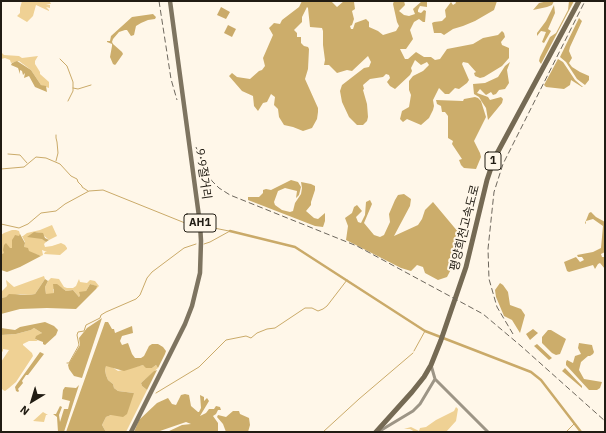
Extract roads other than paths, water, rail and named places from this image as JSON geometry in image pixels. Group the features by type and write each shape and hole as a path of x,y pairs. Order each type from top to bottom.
{"highway":[{"name":"9·9절거리","path":"130,432 190,306 197,272 199,250 198,224 169,1"},
{"name":"평양희천고속도로","path":"376,432 412,392 431,365 466,267 487,180 494,159 578,1"},
{"name":"평양희천고속도로","path":"376,432 422,378 433,358 441,338"}],"main road":[{"path":"431,365 435,379 488,432"},
{"path":"376,432 418,407 431,388 435,379"}],"waterway":[{"path":"60,59 67,66 73,82 73,91 68,101"},
{"path":"73,88 78,89 91,85"},
{"path":"56,135 58,153 56,161"},
{"path":"8,154 20,155 27,163"},
{"path":"1,169 24,167 36,157 46,158 60,164 71,176 77,179 82,187 88,191"},
{"path":"1,224 19,228 28,224 41,213 56,211 65,204 89,191 103,190 195,227"},
{"path":"204,226 229,231"},
{"path":"204,244 230,231"},
{"path":"230,231 295,247 425,331 531,372 541,380 581,432"},
{"path":"67,363 69,363 79,345 77,335 78,332 84,331 86,325 100,318 101,315 106,312 136,299 140,295 147,278 152,272 184,248 196,244"},
{"path":"156,393 199,367 226,340 246,336 251,338 257,333 275,328 305,308 312,308 318,311 323,309 347,280"},
{"path":"414,351 425,331"},
{"path":"323,432 413,353"},
{"path":"566,432 574,424"}],"railway":[{"path":"159,1 171,79 177,100"},
{"path":"513,334 497,307 489,279 488,249 494,192 503,164 585,1"},
{"path":"196,147 205,171 219,188 230,195 357,246 483,314 605,421"}]}
